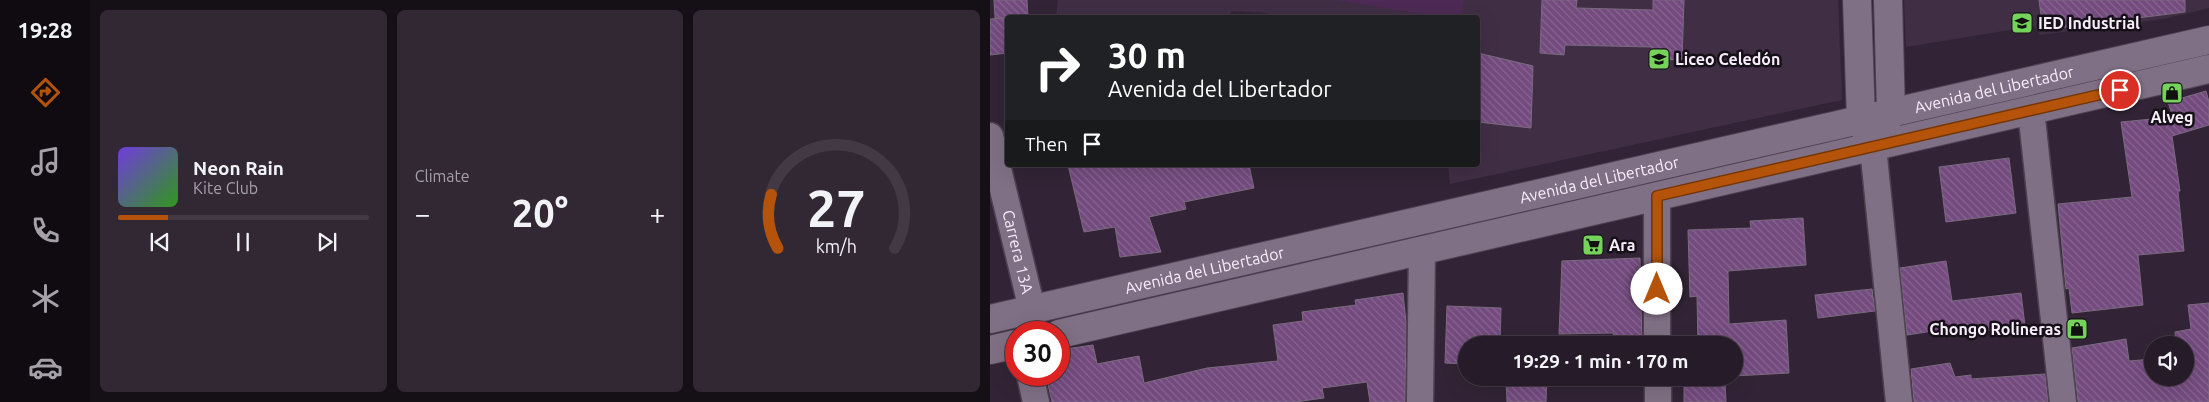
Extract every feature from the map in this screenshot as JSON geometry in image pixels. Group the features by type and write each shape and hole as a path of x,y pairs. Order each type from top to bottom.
{"main road":[{"path":"1857,0 1861,120 1873,147"},
{"path":"1873,147 1891,113 1888,0"},
{"name":"Avenida del Libertador","path":"990,319 2209,40"},
{"name":"Avenida del Libertador","path":"1070,331 2209,69"},
{"path":"990,350 1005,347"}],"street":[{"path":"2031,110 2063,402"},
{"name":"Carrera 13A","path":"990,136 1032,309"},
{"path":"1873,147 1899,402"},
{"path":"1657,196 1657,336"},
{"path":"1420,402 1422,250"},
{"path":"1032,386 1036,402"},
{"path":"1658,386 1658,402"}],"shaded area":[{"name":"Liceo Celedón","path":"1058,0 1838,0 1842,100 1450,184 1448,167 1480,167 1480,15 1274,15 1231,11 1230,15 1056,15"},
{"path":"1336,0 1464,0 1461,15 1427,15"},
{"name":"IED Industrial","path":"1904,0 2209,0 2209,8 2164,19 2040,35 2034,26 1906,47"}],"building":[{"path":"994,0 1027,0 1028,15 1005,15 1005,18 995,18"},
{"path":"1542,0 1577,0 1576,8 1653,10 1653,0 1684,0 1682,60 1652,59 1652,47 1565,45 1564,55 1540,53"},
{"path":"2039,0 2185,0 2185,12 2043,30"},
{"path":"1005,18 1005,53 990,55 990,19"},
{"path":"1480,53 1533,66 1531,128 1480,122"},
{"path":"2206,91 2209,102 2209,125 2172,136 2180,191 2178,191 2184,251 2138,255 2143,305 2072,313 2069,288 2066,289 2058,204 2132,197 2121,122 2173,117 2168,102"},
{"path":"2009,158 2016,213 1946,222 1939,167"},
{"path":"1068,167 1249,167 1254,188 1184,202 1186,209 1149,217 1161,252 1120,257 1115,227 1084,232"},
{"path":"1803,218 1806,265 1728,271 1729,324 1786,320 1789,373 1743,376 1743,336 1698,336 1697,296 1690,297 1688,230 1751,228 1750,221"},
{"path":"1640,258 1642,336 1614,336 1613,333 1559,334 1562,261"},
{"path":"1946,261 1952,301 2021,293 2025,326 1986,331 1985,323 1907,335 1900,268"},
{"path":"1872,289 1875,311 1818,318 1815,295"},
{"path":"1403,293 1406,322 1405,402 1370,402 1367,382 1322,388 1324,398 1295,402 1052,402 1048,386 1070,386 1070,348 1093,345 1097,364 1139,356 1144,383 1207,368 1278,361 1273,325 1303,321 1302,312 1356,305 1355,300"},
{"path":"2209,303 2209,402 2078,402 2072,348 2126,339 2129,361 2144,360 2144,386 2194,386 2194,336 2175,336 2175,332 2191,329 2188,305"},
{"path":"1447,306 1501,308 1500,336 1458,336 1458,364 1445,363"},
{"path":"1950,363 1955,377 1971,375 1971,379 2045,374 2048,402 1914,402 1911,369"},
{"path":"1506,386 1547,386 1546,402 1507,402"},
{"path":"1684,386 1725,386 1726,402 1684,402"}],"place":[{"name":"IED Industrial","path":"2022,23"},
{"name":"Liceo Celedón","path":"1659,59"},
{"name":"Alveg","path":"2172,93"},
{"name":"Ara","path":"1593,245"},
{"name":"Chongo Rolineras","path":"2077,329"}],"route":[{"path":"1657,289 1657,196 2120,90"}]}
